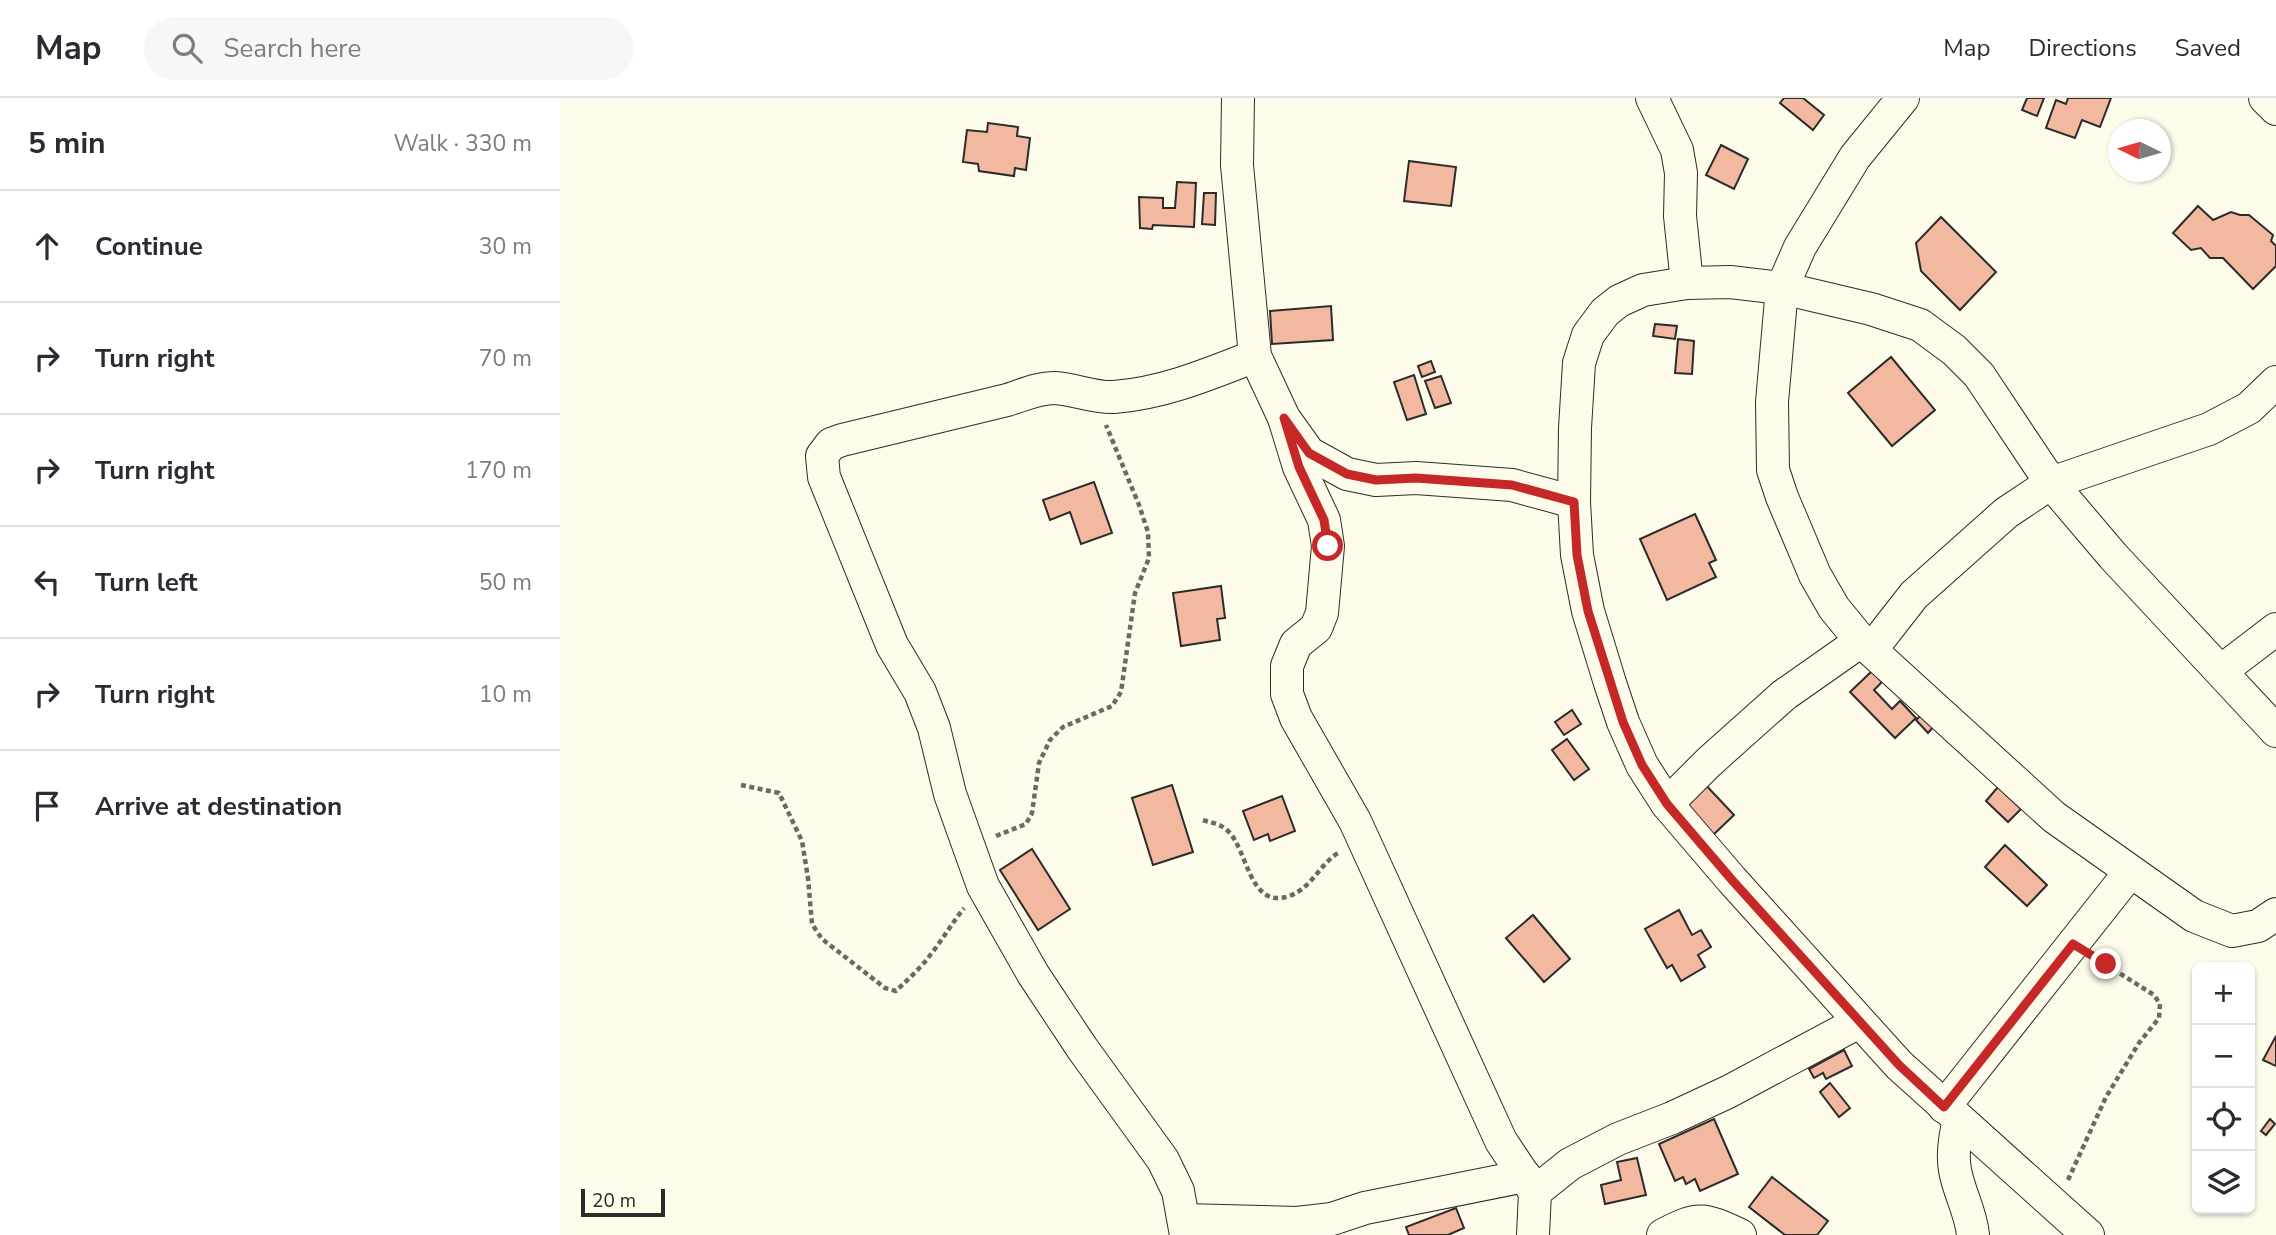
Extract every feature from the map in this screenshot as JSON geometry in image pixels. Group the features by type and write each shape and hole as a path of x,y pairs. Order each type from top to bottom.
{"street":[{"path":"1238,98 1237,165 1255,356 1284,418 1299,467 1324,520 1328,546 1322,613 1316,628 1296,644 1287,666 1287,694 1296,718 1363,838 1501,1141 1530,1184 1533,1235"},
{"path":"1652,98 1677,150 1681,173 1680,216 1687,283"},
{"path":"1903,98 1855,157 1800,247 1782,288 1772,402 1773,470 1815,575 1834,608 1866,645 2054,817 2194,916 2232,931 2258,926 2276,914"},
{"path":"2264,98 2276,109"},
{"path":"2088,1235 1899,1065 1747,898 1667,804 1642,765 1623,722 1606,671 1588,611 1577,555 1574,502 1579,363 1588,335 1605,312 1619,301 1643,290 1687,283 1730,282 1782,288 1871,309 1920,325 1954,350 1979,375 2051,483 2113,556 2276,731"},
{"path":"1255,356 1192,381 1130,394 1097,398 1063,389 1032,391 1007,400 842,440 831,444 822,456 824,477 859,568 892,645 920,692 934,728 950,794 983,886 1033,974 1082,1048 1163,1160 1178,1191 1185,1228 1297,1223 1389,1203 1530,1184 1618,1139 1728,1092 1859,1022"},
{"path":"1667,804 1709,762 1784,695 1866,645 1914,595 2006,513 2051,483 2209,429 2249,408 2276,382"},
{"path":"1284,418 1309,453 1347,474 1376,480 1416,478 1512,485 1574,502"},
{"path":"2221,671 2276,629"},
{"path":"1973,1235 1972,1221 1955,1169 1952,1113 2073,944 2130,872"},
{"path":"1663,1235 1695,1220 1705,1221 1740,1235"}],"path":[{"path":"968,847 1026,824 1031,813 1039,763 1050,740 1063,727 1112,706 1121,692 1135,593 1149,558 1148,532 1097,398"},
{"path":"741,785 779,793 802,841 812,924 822,939 884,988 896,991 914,974 983,886"},
{"path":"1203,820 1220,825 1230,832 1258,890 1270,897 1287,897 1309,884 1333,857 1363,838"},
{"path":"2055,1206 2106,1097 2161,1010 2154,995 2073,944"}],"building":[{"path":"1784,98 1803,98 1824,115 1813,130 1780,103"},
{"path":"2027,98 2044,98 2037,116 2022,110"},
{"path":"2068,98 2111,98 2100,127 2082,120 2075,138 2046,128 2056,100 2066,104"},
{"path":"988,123 1018,127 1017,136 1030,138 1026,170 1015,168 1014,176 979,171 978,164 963,162 967,130 987,132"},
{"path":"1721,145 1748,159 1734,189 1706,175"},
{"path":"1409,161 1456,167 1451,206 1404,201"},
{"path":"1177,182 1196,183 1194,227 1153,225 1152,229 1140,228 1139,197 1163,198 1163,208 1175,208"},
{"path":"1204,193 1216,193 1215,225 1202,224"},
{"path":"2198,206 2213,220 2231,212 2249,215 2273,235 2271,241 2276,246 2276,266 2253,289 2223,258 2210,258 2201,248 2191,250 2173,233"},
{"path":"1941,217 1996,272 1960,310 1921,271 1916,243"},
{"path":"1331,306 1333,340 1272,344 1270,311"},
{"path":"1655,324 1677,326 1675,339 1653,336"},
{"path":"1678,339 1694,341 1692,374 1675,373"},
{"path":"1891,357 1935,410 1892,446 1848,393"},
{"path":"1431,361 1435,372 1422,377 1418,366"},
{"path":"1414,375 1426,414 1407,420 1394,382"},
{"path":"1441,376 1451,403 1435,408 1425,381"},
{"path":"1094,482 1112,533 1081,544 1070,512 1050,520 1043,500"},
{"path":"1695,514 1716,560 1709,563 1716,577 1667,600 1640,539"},
{"path":"1221,586 1225,618 1217,619 1220,640 1181,646 1173,593"},
{"path":"1872,671 1882,682 1874,690 1892,709 1900,701 1916,718 1895,738 1850,692"},
{"path":"1572,710 1581,724 1564,735 1555,722"},
{"path":"1923,713 1935,725 1928,733 1916,720"},
{"path":"1567,739 1589,769 1574,780 1552,750"},
{"path":"1702,781 1734,815 1713,835 1681,801"},
{"path":"1172,785 1193,852 1153,865 1132,798"},
{"path":"1998,787 2021,809 2008,822 1986,801"},
{"path":"1282,796 1295,831 1270,841 1268,834 1254,840 1243,811"},
{"path":"2005,845 2047,885 2027,906 1985,867"},
{"path":"1032,849 1070,909 1038,930 1000,870"},
{"path":"1679,910 1692,935 1701,930 1711,947 1698,955 1705,967 1681,981 1672,965 1667,968 1645,929"},
{"path":"1533,915 1570,959 1544,982 1506,938"},
{"path":"2276,1036 2276,1066 2263,1060"},
{"path":"1844,1050 1852,1066 1826,1079 1823,1073 1814,1078 1809,1069"},
{"path":"1830,1083 1850,1108 1839,1117 1820,1092"},
{"path":"1714,1119 1738,1174 1700,1191 1695,1179 1686,1184 1683,1177 1675,1181 1659,1144"},
{"path":"2270,1119 2275,1124 2266,1135 2261,1131"},
{"path":"1637,1158 1646,1195 1605,1204 1601,1185 1621,1180 1617,1162"},
{"path":"1772,1177 1828,1221 1817,1235 1785,1235 1749,1207"},
{"path":"1456,1208 1464,1228 1448,1235 1409,1235 1406,1227"}],"route":[{"path":"1328,546 1324,520 1299,467 1284,418 1309,453 1347,474 1376,480 1416,478 1512,485 1574,502 1577,555 1588,611 1623,722 1642,765 1667,804 1770,924 1899,1065 1944,1107 2073,944 2106,964"}]}
